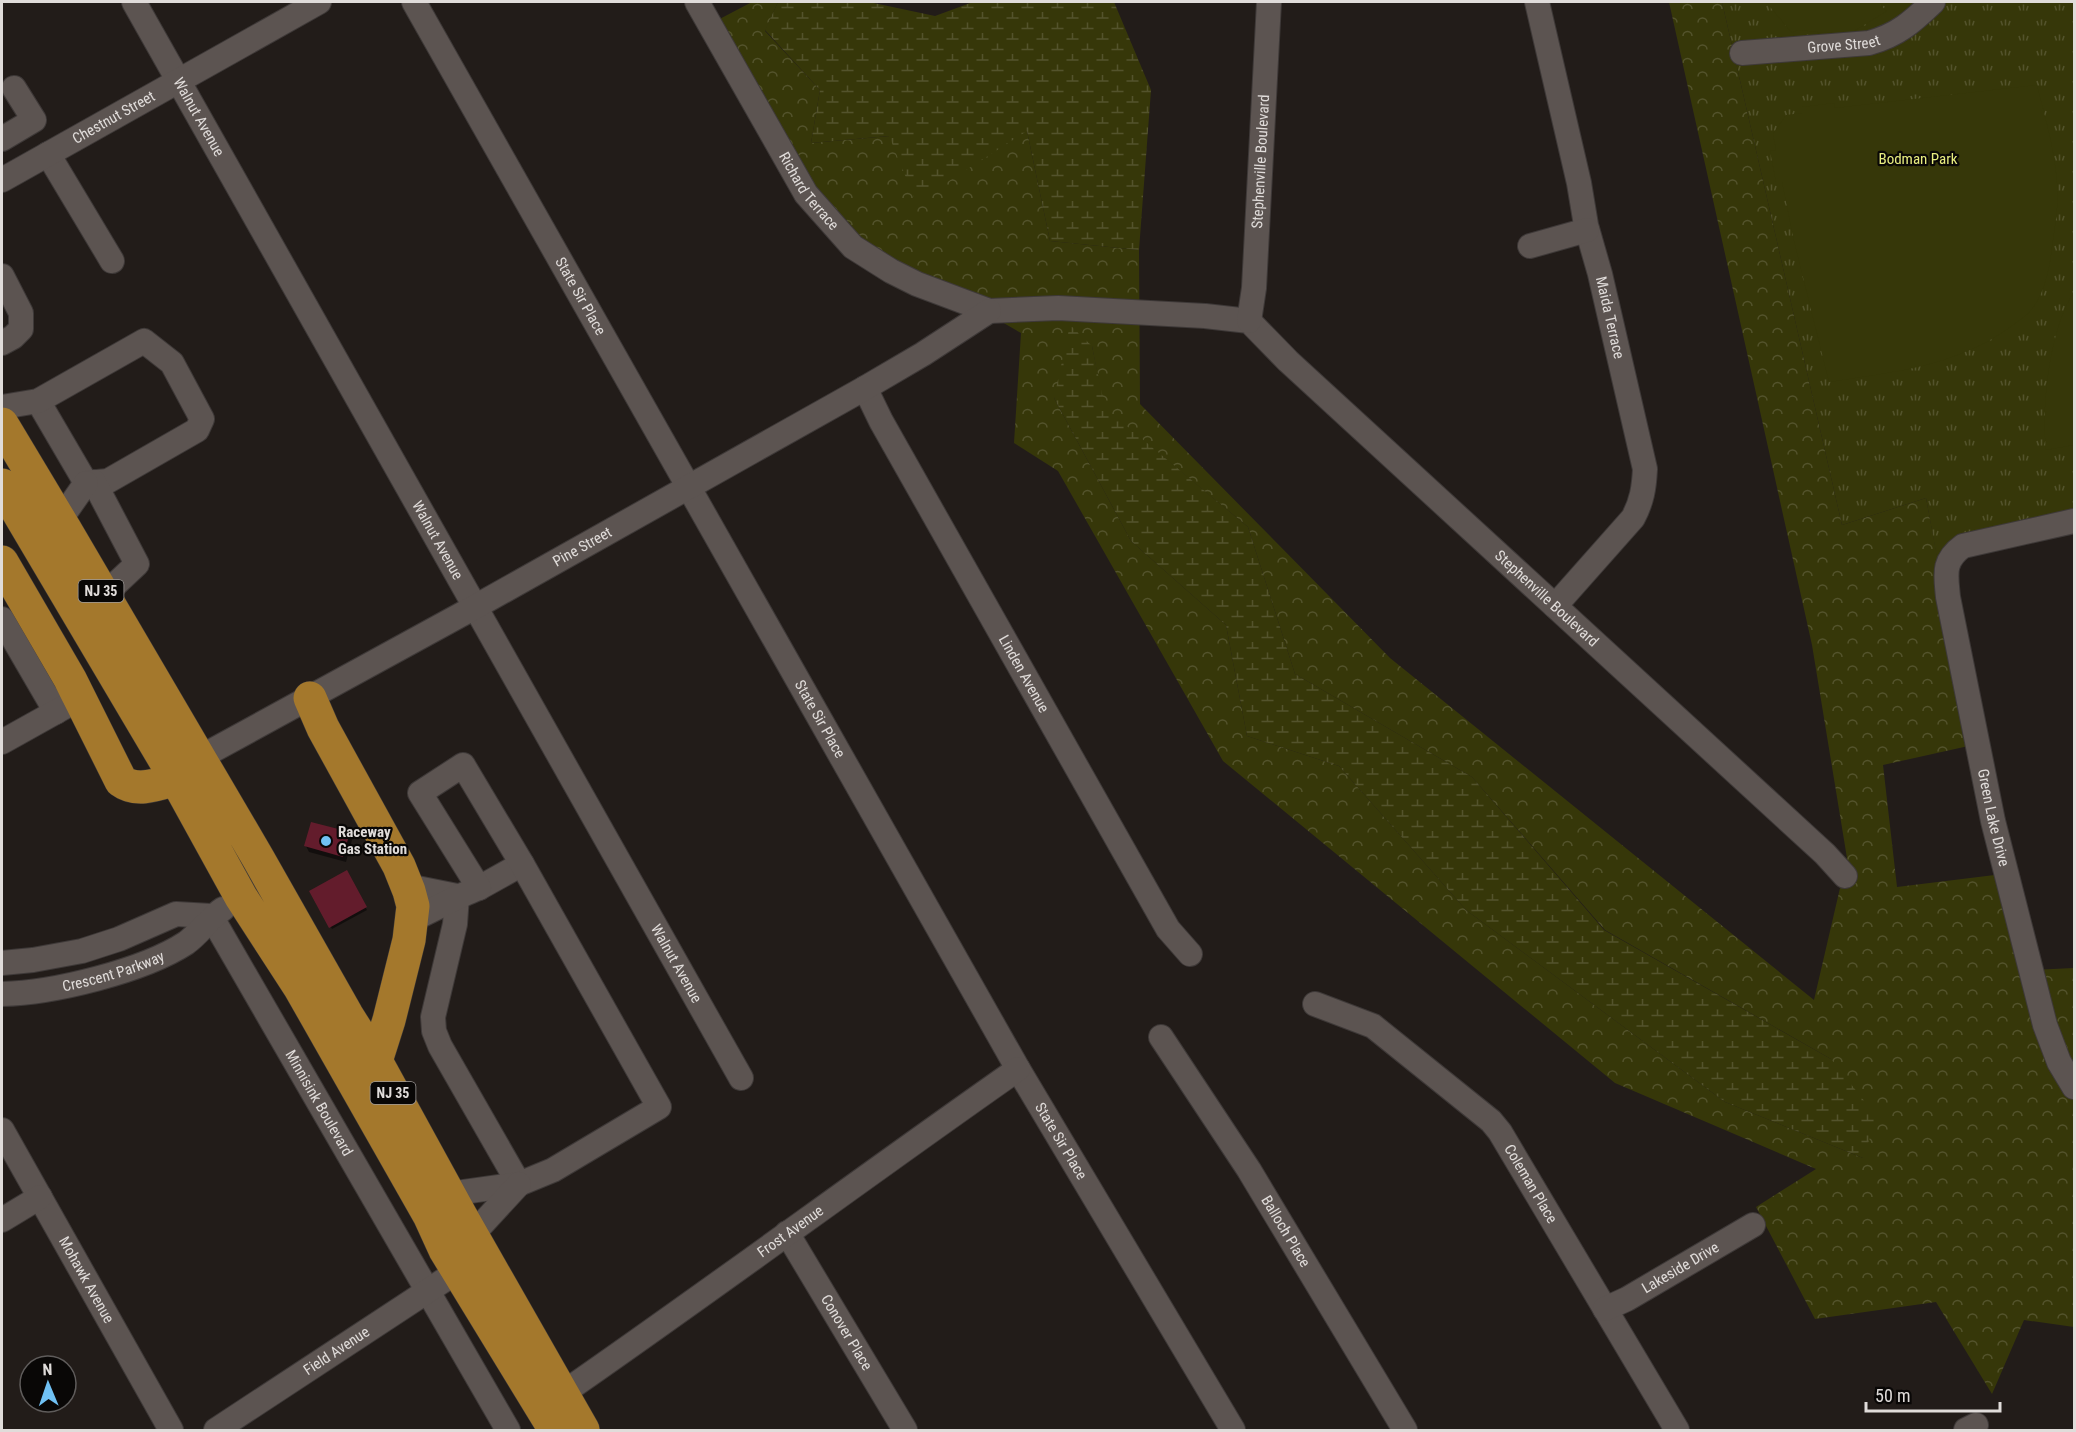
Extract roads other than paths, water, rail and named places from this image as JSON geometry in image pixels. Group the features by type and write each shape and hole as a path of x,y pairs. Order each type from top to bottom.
{"highway":[{"name":"NJ 35","path":"2,424 104,595 188,768 241,897 300,988 429,1215 445,1250 458,1271 550,1397 583,1431"},
{"name":"NJ 35","path":"2,485 188,768 376,1061 472,1235 550,1397 555,1431"},
{"path":"2,562 68,705 121,781 126,785 136,787 153,786 188,768"},
{"path":"310,698 323,728 399,866 412,906 409,940 376,1061"}],"street":[{"name":"Walnut Avenue","path":"134,2 741,1078"},
{"name":"Chestnut Street","path":"2,180 319,2"},
{"name":"State Sir Place","path":"414,2 1018,1069 1233,1431"},
{"name":"Richard Terrace","path":"697,2 806,194 827,220 853,247 891,271 917,284 989,311"},
{"name":"Stephenville Boulevard","path":"1269,2 1254,288 1249,321 1288,361 1816,846 1845,876"},
{"name":"Maida Terrace","path":"1537,2 1579,183 1587,230 1600,274 1645,469 1641,502 1633,518 1554,606"},
{"name":"Grove Street","path":"1742,53 1869,43 1886,39 1902,30 1933,2"},
{"path":"2,139 34,120 15,88"},
{"path":"48,154 112,261"},
{"path":"1530,246 1587,230"},
{"path":"2,276 21,312 21,328 13,338 2,344"},
{"path":"989,311 1058,308 1205,316 1249,321"},
{"name":"Pine Street","path":"188,768 865,388 989,311"},
{"path":"2,406 38,400 144,341 172,363 202,419 197,430 108,481 90,483 60,520"},
{"name":"Linden Avenue","path":"865,388 881,421 1146,892 1174,938 1190,954"},
{"path":"38,400 137,564 104,595"},
{"name":"Green Lake Drive","path":"2074,521 1963,546 1948,560 1946,571 1948,597 1993,821 2045,1025 2059,1062 2074,1088"},
{"path":"2,619 68,705 2,742"},
{"path":"449,1194 519,1184 553,1170 659,1107 522,864 463,765 420,793 468,892 455,924 435,1004 434,1031 440,1046 519,1184"},
{"path":"411,921 522,864"},
{"path":"407,886 468,892"},
{"name":"Crescent Parkway","path":"2,993 57,987 98,978 136,966 187,942 211,916 241,897"},
{"name":"Crescent Parkway","path":"2,963 82,951 119,939 176,914 211,916"},
{"name":"Minnisink Boulevard","path":"211,916 508,1431"},
{"name":"Coleman Place","path":"1315,1004 1373,1026 1491,1121 1677,1431"},
{"name":"Balloch Place","path":"1161,1037 1249,1170 1405,1431"},
{"name":"Frost Avenue","path":"519,1431 519,1424 550,1397 666,1322 1018,1069"},
{"name":"Mohawk Avenue","path":"2,1130 171,1431"},
{"path":"472,1235 519,1184"},
{"path":"2,1220 40,1197"},
{"name":"Lakeside Drive","path":"1605,1309 1627,1299 1753,1225"},
{"name":"Conover Place","path":"787,1233 904,1431"},
{"name":"Field Avenue","path":"216,1431 458,1271"}],"place":[{"name":"Raceway Gas Station","path":"326,841"}],"park label":[{"name":"Bodman Park","path":"1918,159"}]}
